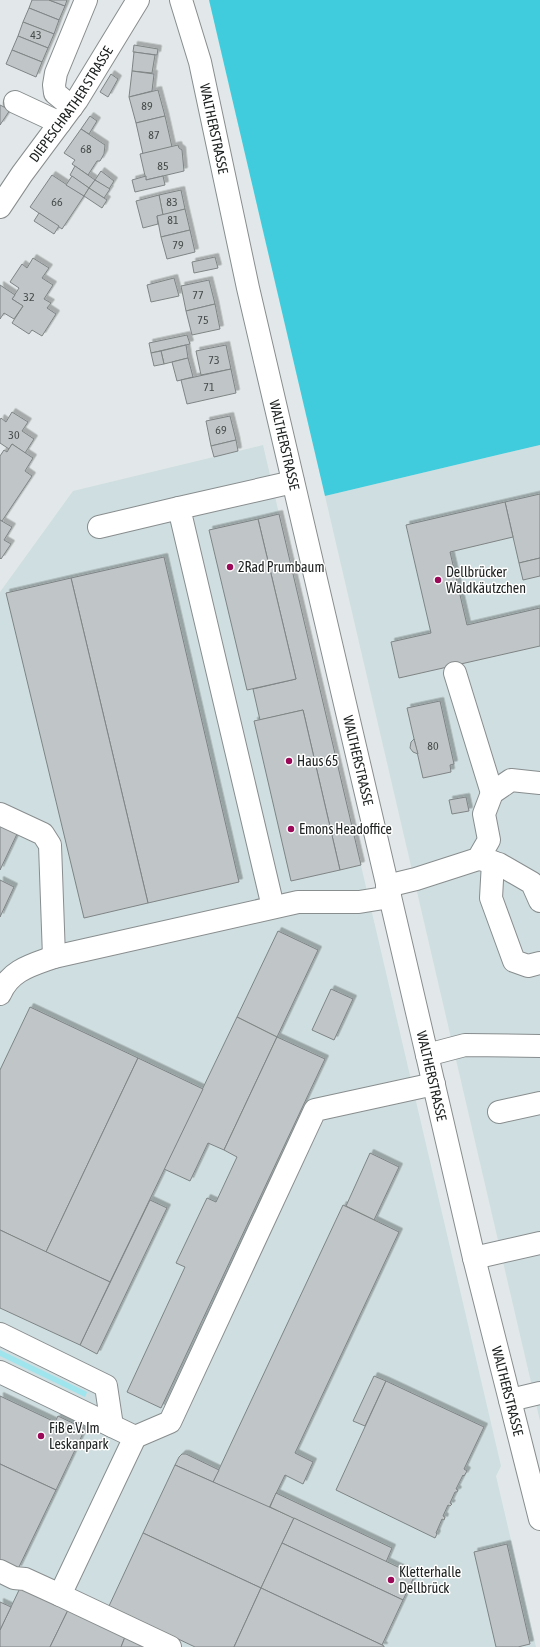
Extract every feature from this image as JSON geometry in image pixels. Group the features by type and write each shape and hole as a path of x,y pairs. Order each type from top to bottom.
{"street":[{"path":"66,115 55,93 54,85 56,73 86,0"},
{"name":"DIEPESCHRATHER STRASSE","path":"0,207 22,174 66,115 138,0"},
{"name":"WALTHERSTRASSE","path":"181,0 200,62 248,288 426,1055 474,1258 540,1519"},
{"path":"15,102 66,115"},
{"path":"99,527 293,482"},
{"path":"179,508 272,907"},
{"path":"455,673 492,793"},
{"path":"540,783 511,780 492,793 484,814 488,840 485,861 491,898 514,961 528,966 540,963"},
{"path":"0,814 43,834 50,845 54,957"},
{"path":"0,994 10,977 24,968 54,957 298,902 370,902 389,891 416,879 485,861 499,864 532,883 540,901"},
{"path":"426,1055 465,1045 530,1046 540,1030"},
{"path":"60,1595 135,1437 170,1422 315,1110 434,1084"},
{"path":"499,1112 540,1103"},
{"path":"474,1258 540,1244"},
{"path":"0,1334 106,1386 112,1426"},
{"path":"0,1372 135,1437"},
{"path":"510,1400 540,1393"},
{"path":"0,1571 14,1578 25,1578 170,1647"}],"shaded area":[{"path":"209,0 540,0 540,445 325,496"},
{"path":"263,445 501,1466 496,1476 536,1647 0,1647 0,592 73,491"},
{"path":"540,445 540,1421 325,496"},
{"path":"0,1350 87,1392 85,1397 0,1356"}],"building":[{"path":"32,0 49,0 65,6 59,20 29,8"},
{"path":"49,0 67,0 65,6"},
{"path":"29,8 59,20 54,34 23,22"},
{"path":"23,22 54,34 48,48 18,36"},
{"path":"18,36 48,48 42,62 12,50"},
{"path":"134,45 158,49 157,55 133,52"},
{"path":"12,50 42,62 36,77 6,64"},
{"path":"134,52 155,55 152,73 132,71"},
{"path":"132,71 154,74 152,91 129,97"},
{"path":"111,74 118,79 108,97 100,92"},
{"path":"158,90 165,116 136,123 129,97"},
{"path":"0,105 10,110 0,125"},
{"path":"90,116 97,121 89,134 81,129"},
{"path":"165,116 172,147 143,154 136,123"},
{"path":"81,129 105,145 104,154 100,161 97,161 88,175 72,164 75,160 64,153"},
{"path":"178,145 182,150 184,171 146,180 140,154"},
{"path":"75,166 95,180 89,188 70,175"},
{"path":"101,171 114,181 109,189 95,180"},
{"path":"52,175 84,196 62,229 30,207"},
{"path":"72,176 89,188 84,196 66,185"},
{"path":"146,176 146,180 163,176 165,185 135,192 132,180"},
{"path":"95,180 110,189 104,198 89,188"},
{"path":"89,188 107,200 102,208 84,196"},
{"path":"181,190 185,209 163,215 159,195"},
{"path":"159,195 163,215 157,216 158,224 143,228 136,201"},
{"path":"185,209 190,230 161,237 157,216"},
{"path":"39,213 59,226 54,234 34,221"},
{"path":"190,230 195,252 167,259 161,237"},
{"path":"215,257 218,268 194,273 192,262"},
{"path":"33,258 49,268 42,278 53,285 44,299 51,303 47,308 56,314 42,336 32,330 29,334 12,323 23,306 12,299 19,288 10,282 22,264 27,268"},
{"path":"174,278 179,296 151,302 147,285"},
{"path":"209,280 215,304 186,311 181,286"},
{"path":"0,285 15,295 12,299 23,306 14,319 4,313 0,319"},
{"path":"215,304 220,329 192,335 186,311"},
{"path":"187,335 190,344 151,353 149,343"},
{"path":"186,345 188,358 164,364 161,351"},
{"path":"226,345 231,369 201,375 196,351"},
{"path":"161,351 164,364 154,366 151,353"},
{"path":"188,358 193,377 177,381 172,362"},
{"path":"231,369 236,393 187,404 181,380"},
{"path":"12,412 28,422 22,431 34,439 25,453 12,444 9,449 0,443 0,420 1,418 6,422"},
{"path":"230,416 236,440 211,446 206,421"},
{"path":"236,440 238,451 214,457 211,446"},
{"path":"12,444 33,458 25,471 32,476 2,521 0,520 0,456 4,450 7,452"},
{"path":"540,494 540,558 519,563 505,502"},
{"name":"Dellbrücker Waldkäutzchen","path":"505,502 513,537 450,552 467,625 540,608 540,646 399,678 391,642 431,633 406,525"},
{"path":"279,514 361,865 340,870 303,710 260,720 253,689 296,679 258,519"},
{"path":"258,519 296,679 247,690 209,530"},
{"path":"0,520 12,527 4,540 11,544 1,559 0,558"},
{"path":"164,557 239,882 148,903 71,578"},
{"path":"540,558 540,576 523,580 519,563"},
{"path":"71,578 148,903 84,918 6,593"},
{"path":"440,701 454,764 450,765 451,772 423,778 407,708"},
{"name":"Haus 65","path":"303,710 340,870 291,881 254,721"},
{"path":"414,739 418,754 413,752 410,748 411,742"},
{"path":"466,797 469,811 452,814 449,800"},
{"path":"0,826 17,834 0,870"},
{"path":"0,880 14,887 0,917"},
{"path":"278,931 318,950 277,1037 237,1017"},
{"path":"331,989 353,999 334,1040 312,1030"},
{"path":"30,1007 138,1058 46,1252 0,1230 0,1070"},
{"path":"237,1017 277,1037 224,1150 208,1143 190,1181 164,1169"},
{"path":"277,1037 325,1059 161,1408 127,1392 185,1267 176,1263 207,1198 216,1202 237,1157 224,1150"},
{"path":"138,1058 203,1089 110,1282 46,1252"},
{"path":"370,1153 399,1167 374,1220 346,1206"},
{"path":"150,1200 167,1208 97,1354 80,1345"},
{"path":"343,1205 399,1232 295,1453 313,1462 303,1484 285,1475 269,1508 213,1482"},
{"path":"0,1230 110,1282 80,1345 0,1308"},
{"path":"374,1376 386,1381 365,1426 353,1421"},
{"path":"386,1381 484,1427 464,1469 467,1471 464,1476 463,1475 456,1489 458,1490 455,1492 450,1503 452,1504 450,1506 448,1505 443,1516 445,1517 444,1520 442,1519 435,1538 336,1490"},
{"path":"0,1396 55,1422 58,1416 85,1429 56,1490 0,1464"},
{"path":"182,1454 186,1454 219,1470 213,1482 175,1465"},
{"path":"0,1464 56,1490 18,1569 0,1560"},
{"path":"175,1465 294,1518 261,1588 143,1533"},
{"path":"276,1493 392,1548 386,1562 270,1507"},
{"path":"294,1518 415,1575 403,1600 282,1543"},
{"path":"143,1533 261,1588 234,1647 195,1647 109,1606"},
{"path":"282,1543 403,1600 382,1645 261,1588"},
{"path":"507,1544 530,1644 518,1647 496,1647 474,1552"},
{"path":"20,1588 68,1610 50,1647 0,1647 0,1630"},
{"path":"261,1588 382,1645 384,1647 234,1647"},
{"path":"0,1602 11,1607 0,1630"},
{"path":"68,1610 125,1637 121,1647 50,1647"},
{"path":"125,1637 146,1647 121,1647"}],"place":[{"name":"2Rad Prumbaum","path":"230,567"},
{"name":"Dellbrücker Waldkäutzchen","path":"438,580"},
{"name":"Haus 65","path":"289,761"},
{"name":"Emons Headoffice","path":"291,829"},
{"name":"FiB e.V. Im Leskanpark","path":"41,1436"},
{"name":"Kletterhalle Dellbrück","path":"391,1580"}]}
